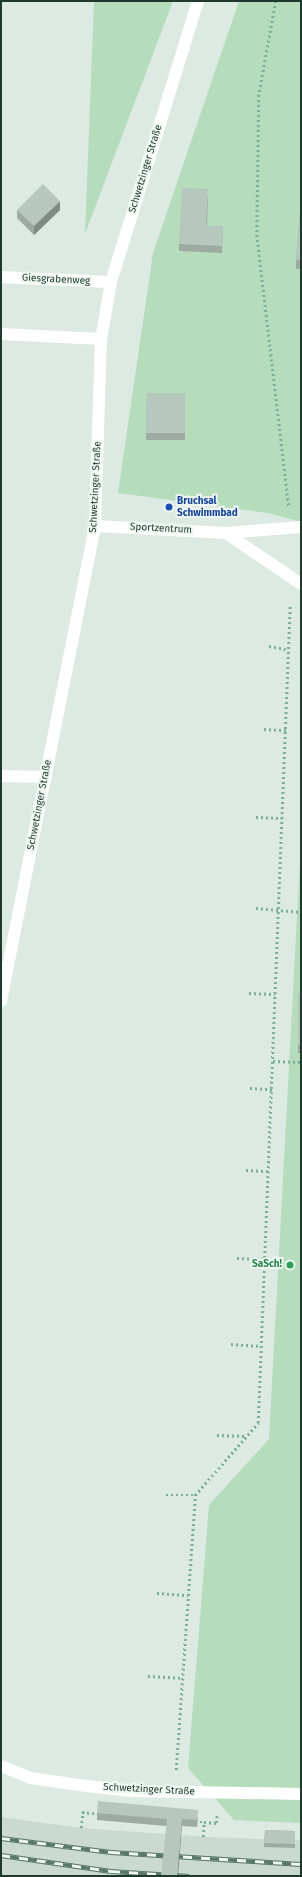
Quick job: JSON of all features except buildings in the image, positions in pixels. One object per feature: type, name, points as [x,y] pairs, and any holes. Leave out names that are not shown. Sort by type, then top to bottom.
[{"type":"street","name":"Schwetzinger Straße","points":[[1,1002],[96,526],[101,338],[111,282],[198,1]]},
{"type":"street","name":"Giesgrabenweg","points":[[1,277],[111,282]]},
{"type":"street","points":[[1,334],[101,338]]},
{"type":"street","name":"Sportzentrum","points":[[96,526],[226,533],[296,527]]},
{"type":"street","points":[[226,533],[296,580]]},
{"type":"street","points":[[1,776],[46,777]]},
{"type":"street","name":"Schwetzinger Straße","points":[[1,1766],[30,1778],[86,1786],[174,1792],[301,1794]]},
{"type":"path","points":[[276,1],[259,96],[257,235],[296,527]]},
{"type":"path","points":[[174,1792],[195,1495],[258,1423],[289,650],[296,580]]},
{"type":"path","points":[[270,646],[289,650]]},
{"type":"path","points":[[264,729],[286,730]]},
{"type":"path","points":[[256,818],[282,818]]},
{"type":"path","points":[[256,908],[301,912]]},
{"type":"path","points":[[249,992],[275,994]]},
{"type":"path","points":[[272,1061],[301,1062]]},
{"type":"path","points":[[250,1088],[272,1089]]},
{"type":"path","points":[[246,1170],[268,1171]]},
{"type":"path","points":[[237,1258],[265,1259]]},
{"type":"path","points":[[231,1344],[261,1346]]},
{"type":"path","points":[[218,1436],[246,1436]]},
{"type":"path","points":[[166,1495],[195,1495]]},
{"type":"path","points":[[157,1593],[188,1595]]},
{"type":"path","points":[[148,1676],[182,1678]]},
{"type":"path","points":[[82,1812],[105,1814]]},
{"type":"path","points":[[190,1821],[204,1822]]},
{"type":"shaded area","points":[[1,1817],[81,1828],[207,1837],[264,1839],[265,1834],[295,1835],[295,1840],[301,1840],[301,1876],[1,1876]]},
{"type":"green space","points":[[94,1],[173,1],[85,234]]},
{"type":"green space","points":[[239,1],[301,1],[301,522],[268,513],[118,493],[153,253]]},
{"type":"green space","name":"SaSch!","points":[[301,842],[301,1823],[234,1820],[188,1768],[209,1505],[269,1439]]},
{"type":"railway","points":[[1,1838],[111,1852],[301,1864]]},
{"type":"railway","points":[[1,1855],[111,1871],[189,1876]]},
{"type":"place","name":"Bruchsal Schwimmbad","points":[[169,507]]},
{"type":"place","name":"SaSch!","points":[[290,1265]]}]
